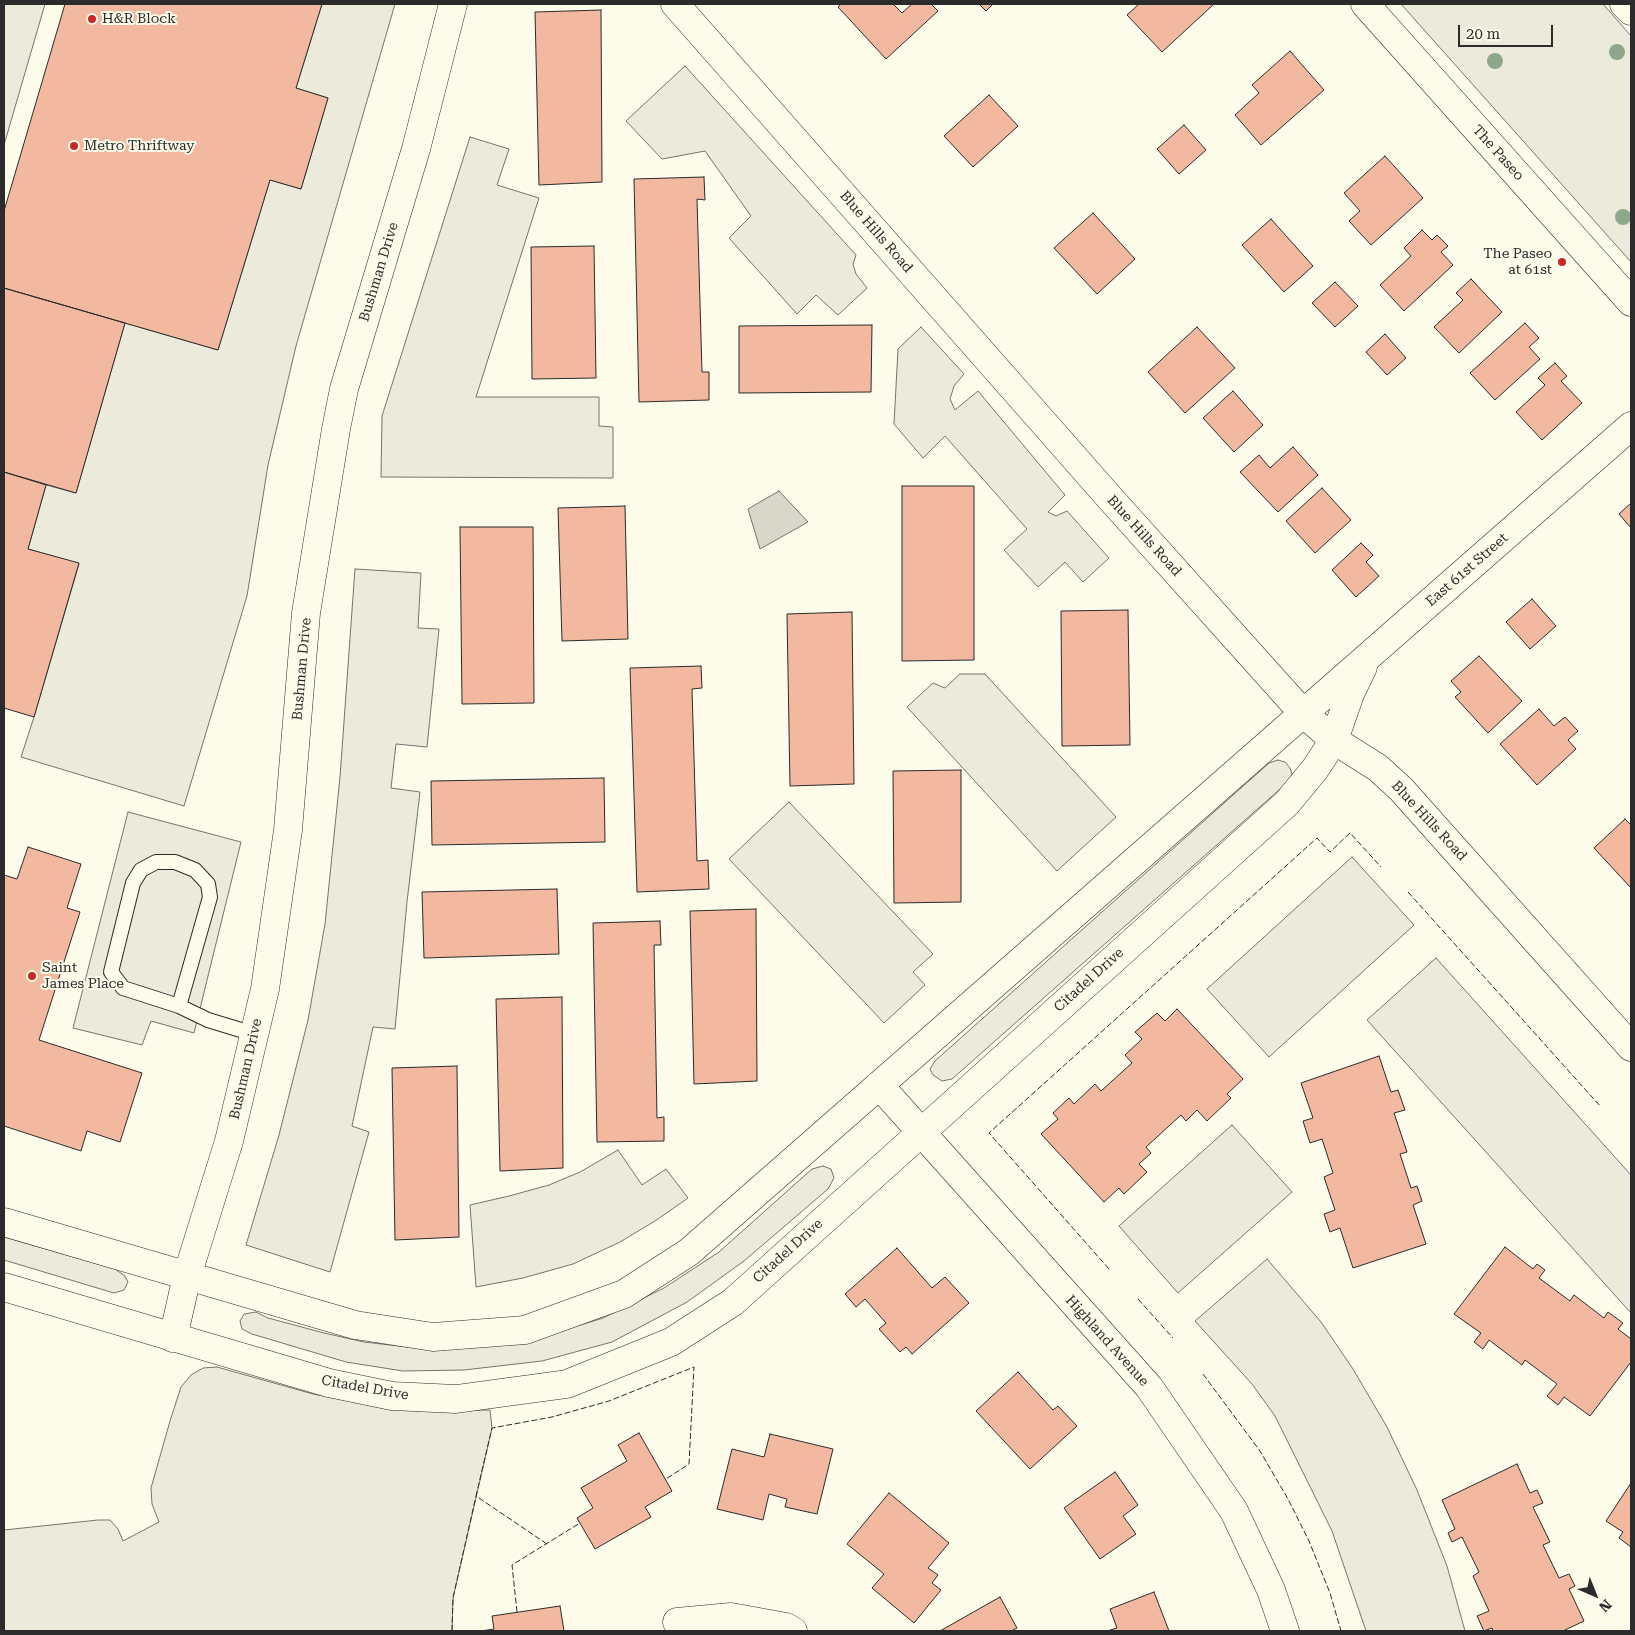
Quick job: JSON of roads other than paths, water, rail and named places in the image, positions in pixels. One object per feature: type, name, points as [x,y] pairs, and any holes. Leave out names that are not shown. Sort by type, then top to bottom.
[{"type":"street","name":"Bushman Drive","points":[[173,1338],[187,1276],[229,1141],[265,989],[288,830],[306,613],[344,389],[416,149],[453,4]]},
{"type":"street","name":"Blue Hills Road","points":[[676,4],[1122,512],[1303,713],[1334,740],[1378,768],[1400,789],[1631,1047]]},
{"type":"street","name":"The Paseo","points":[[1365,4],[1631,302]]},
{"type":"street","points":[[1624,4],[1631,12]]},
{"type":"street","name":"East 61st Street","points":[[1303,713],[1631,426]]},
{"type":"street","name":"Citadel Drive","points":[[4,1287],[329,1383],[392,1396],[456,1399],[567,1384],[671,1342],[732,1302],[1288,803],[1315,769],[1334,740],[1350,694],[1369,656]]},
{"type":"street","points":[[4,1222],[355,1325],[434,1337],[525,1330],[624,1294],[689,1252],[1303,713]]},
{"type":"street","name":"Highland Avenue","points":[[879,1085],[1149,1388],[1234,1511],[1271,1590],[1285,1631]]},
{"type":"street","points":[[677,1622],[731,1617],[793,1631]]},
{"type":"lane","points":[[180,1006],[210,897],[208,884],[195,870],[175,862],[156,862],[141,870],[133,883],[111,972],[123,988],[180,1006],[208,1020],[254,1034]]},
{"type":"place","name":"H&R Block","points":[[92,19]]},
{"type":"place","name":"Metro Thriftway","points":[[74,146]]},
{"type":"place","name":"The Paseo at 61st","points":[[1562,262]]},
{"type":"place","name":"Saint James Place","points":[[32,976]]}]
